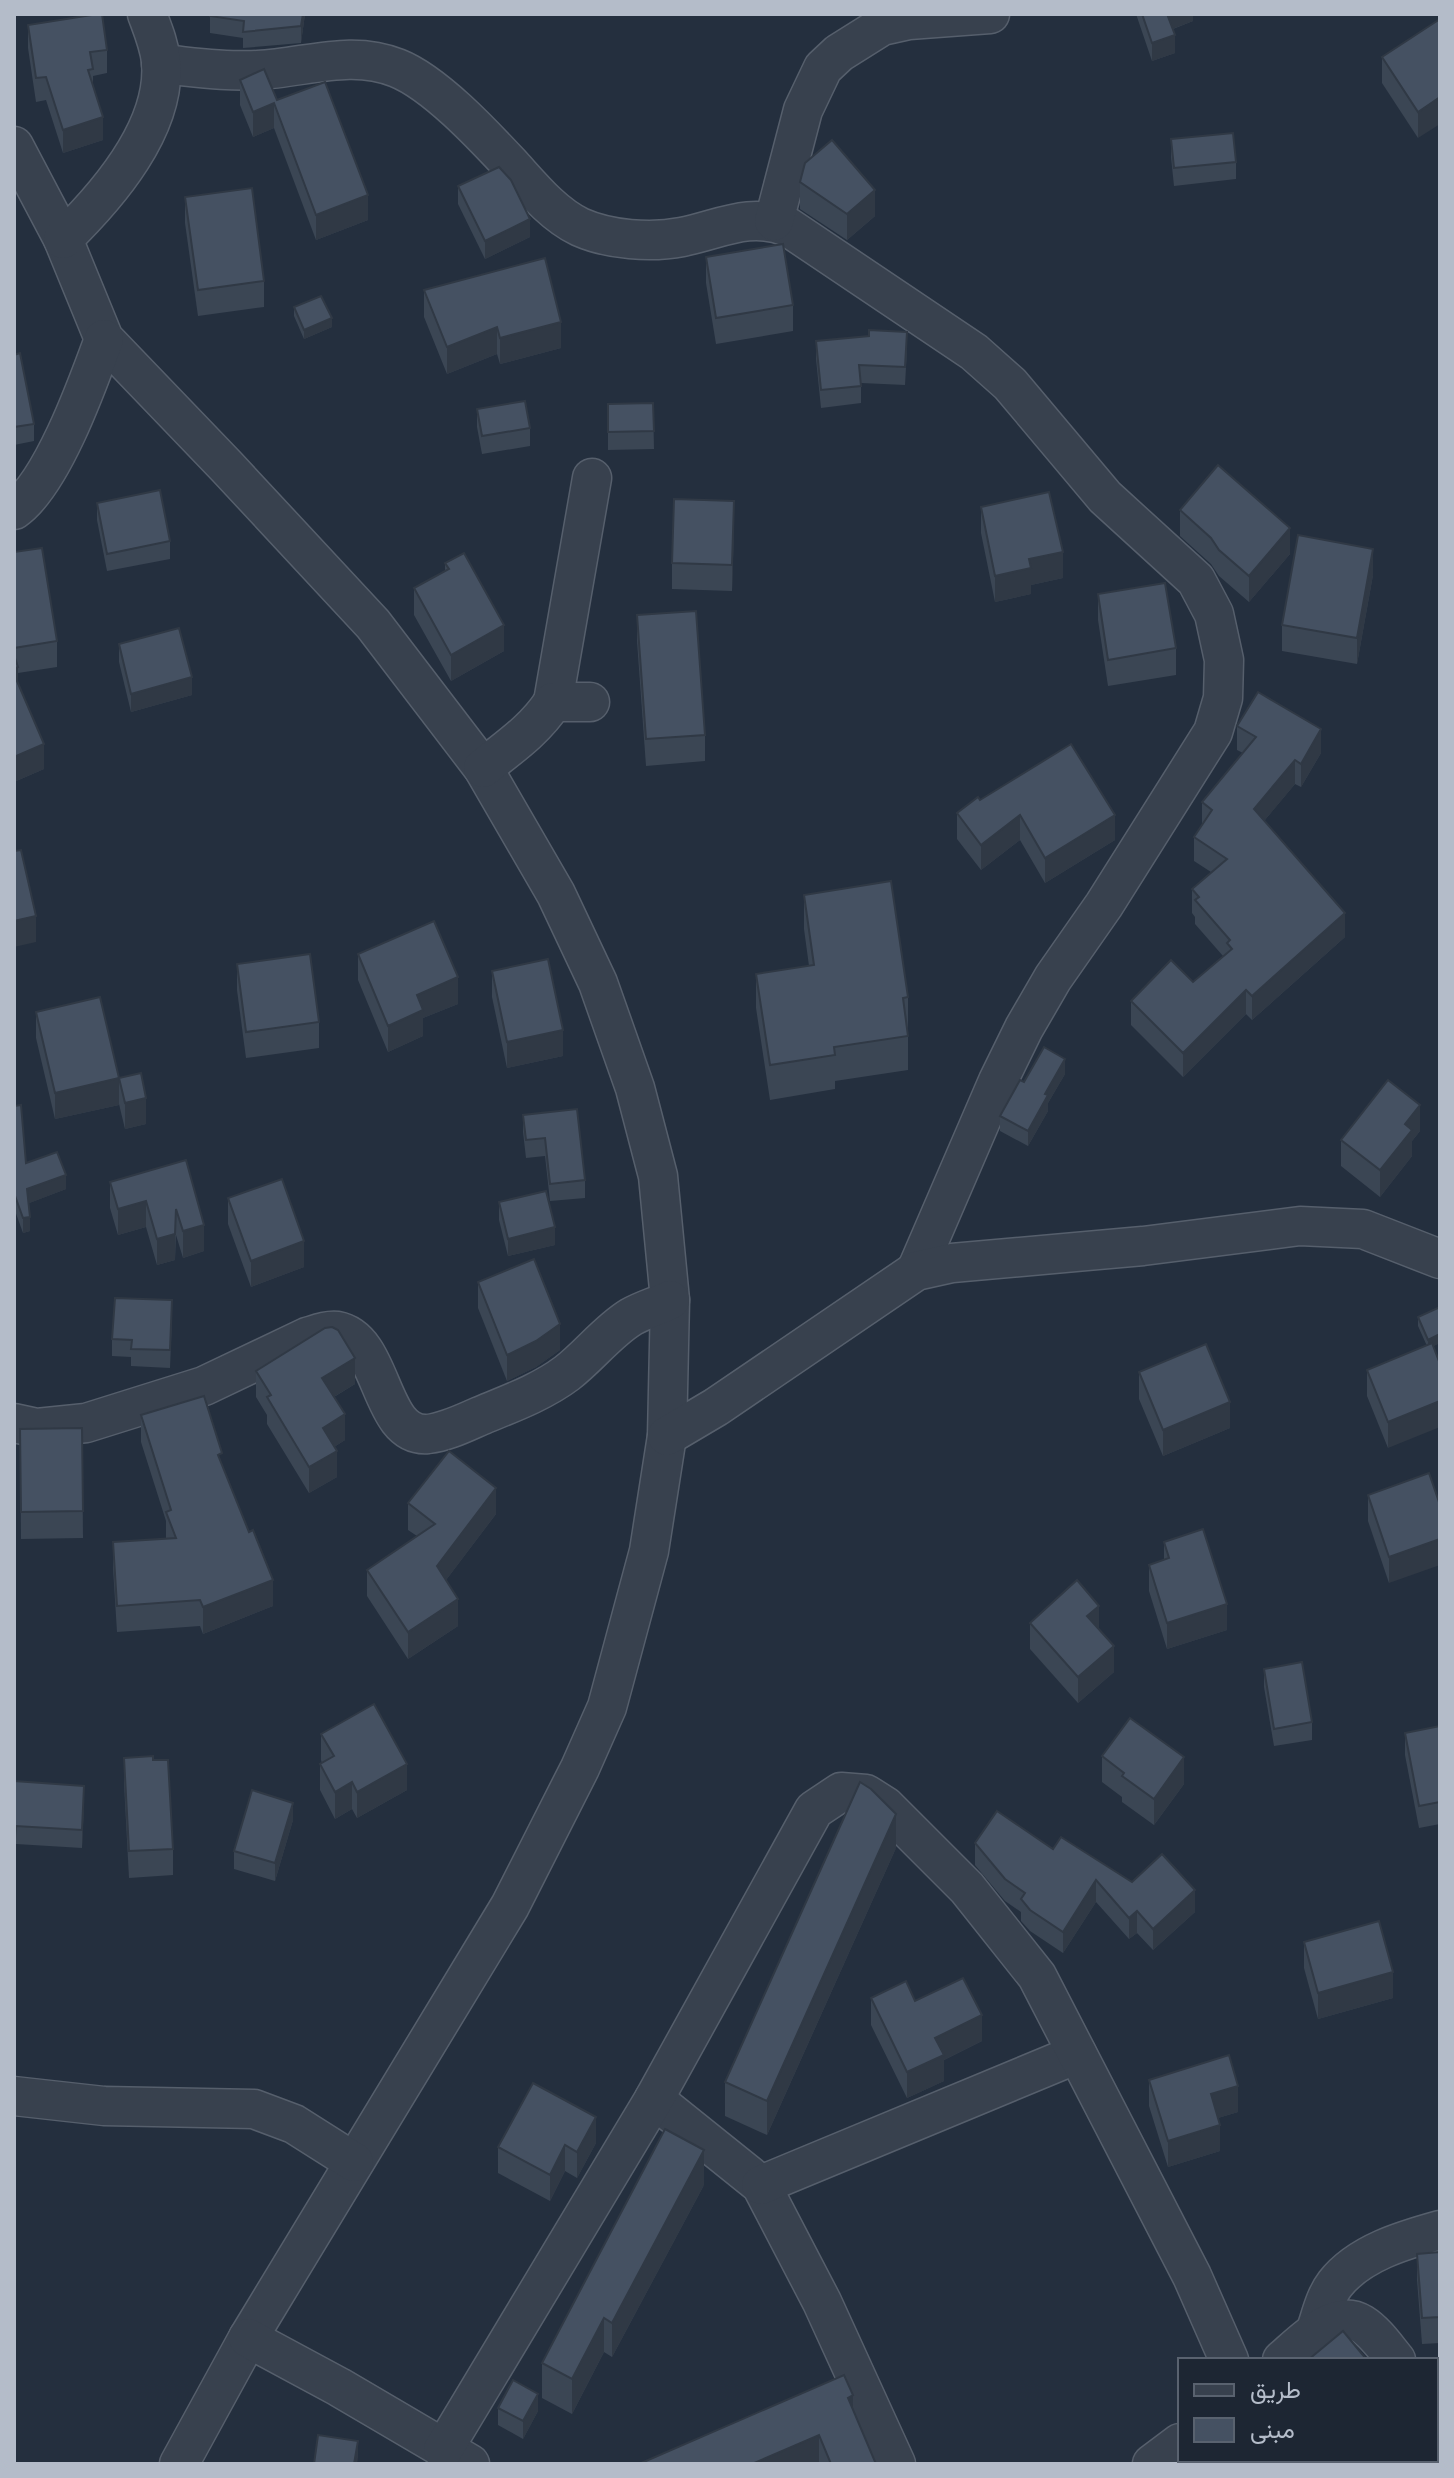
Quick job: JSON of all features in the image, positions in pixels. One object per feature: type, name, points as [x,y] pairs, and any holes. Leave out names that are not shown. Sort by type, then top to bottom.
[{"type":"street","points":[[63,239],[98,205],[132,156],[155,108],[161,64],[158,43],[147,14]]},
{"type":"street","points":[[774,221],[803,110],[823,68],[851,45],[882,26],[909,20],[990,14]]},
{"type":"street","points":[[161,64],[245,71],[328,60],[373,61],[397,68],[426,85],[493,145],[553,209],[580,227],[637,240],[678,238],[755,219],[774,221],[798,233],[974,352],[1010,384],[1105,497],[1196,580],[1214,614],[1224,660],[1223,698],[1213,732],[1104,905],[1053,978],[1024,1028],[916,1271]]},
{"type":"street","points":[[14,146],[63,239],[104,339],[373,624],[483,768],[556,894],[598,983],[635,1088],[658,1176],[670,1300],[667,1436],[649,1551],[607,1707],[580,1768],[510,1906],[248,2338],[179,2464]]},
{"type":"street","points":[[14,510],[35,489],[53,457],[89,382],[104,339]]},
{"type":"street","points":[[483,768],[543,717],[571,702],[592,478]]},
{"type":"street","points":[[667,1436],[716,1407],[916,1271],[952,1263],[1143,1246],[1300,1226],[1363,1229],[1440,1259]]},
{"type":"street","points":[[14,1423],[37,1428],[86,1423],[204,1386],[307,1337],[324,1331],[337,1331],[358,1343],[398,1420],[417,1434],[429,1434],[518,1401],[565,1375],[630,1318],[670,1300]]},
{"type":"street","points":[[248,2338],[339,2387],[456,2457],[814,1810],[841,1792],[866,1794],[885,1806],[967,1888],[1037,1976],[1192,2276],[1228,2358]]},
{"type":"street","points":[[761,2185],[1077,2054]]},
{"type":"street","points":[[14,2096],[104,2106],[254,2109],[294,2124],[354,2162]]},
{"type":"street","points":[[654,2099],[761,2185],[822,2302],[846,2385],[896,2464]]},
{"type":"street","points":[[1316,2330],[1334,2285],[1346,2272],[1384,2250],[1440,2230]]},
{"type":"street","points":[[1284,2358],[1316,2330],[1343,2320],[1359,2322],[1394,2358]]},
{"type":"street","points":[[1152,2464],[1178,2444]]},
{"type":"building","points":[[102,14],[107,50],[90,52],[93,69],[88,70],[103,117],[63,130],[46,77],[36,78],[28,25]]},
{"type":"building","points":[[210,14],[303,14],[301,26],[243,32],[244,21]]},
{"type":"building","points":[[1142,14],[1167,14],[1175,35],[1152,43]]},
{"type":"building","points":[[1440,19],[1440,97],[1418,112],[1382,57]]},
{"type":"building","points":[[264,69],[277,100],[325,82],[368,195],[316,215],[274,103],[253,112],[240,80]]},
{"type":"building","points":[[1233,133],[1236,162],[1174,168],[1171,139]]},
{"type":"building","points":[[832,140],[875,190],[847,214],[800,182],[805,163]]},
{"type":"building","points":[[499,167],[511,180],[530,219],[485,241],[458,186]]},
{"type":"building","points":[[252,188],[264,281],[198,290],[185,197]]},
{"type":"building","points":[[783,244],[793,305],[716,318],[706,257]]},
{"type":"building","points":[[545,258],[561,322],[500,338],[497,327],[447,347],[424,290]]},
{"type":"building","points":[[321,296],[332,318],[304,330],[294,307]]},
{"type":"building","points":[[869,330],[907,332],[905,367],[859,365],[861,386],[821,390],[816,341],[869,336]]},
{"type":"building","points":[[20,353],[34,424],[14,427],[14,355]]},
{"type":"building","points":[[525,401],[530,428],[482,436],[477,409]]},
{"type":"building","points":[[653,403],[654,431],[608,432],[608,404]]},
{"type":"building","points":[[1218,465],[1290,528],[1249,576],[1180,510]]},
{"type":"building","points":[[160,490],[170,541],[107,554],[97,503]]},
{"type":"building","points":[[1049,492],[1063,552],[1029,559],[1031,568],[995,576],[981,507]]},
{"type":"building","points":[[674,499],[734,501],[732,565],[672,563]]},
{"type":"building","points":[[1298,535],[1373,549],[1357,638],[1282,625]]},
{"type":"building","points":[[42,548],[57,641],[14,648],[14,552]]},
{"type":"building","points":[[464,553],[504,625],[451,655],[414,588],[449,569],[445,563]]},
{"type":"building","points":[[1165,583],[1176,648],[1108,660],[1098,594]]},
{"type":"building","points":[[696,611],[705,735],[646,739],[637,615]]},
{"type":"building","points":[[179,628],[192,677],[131,694],[119,644]]},
{"type":"building","points":[[14,674],[44,744],[14,757]]},
{"type":"building","points":[[1258,692],[1321,729],[1301,764],[1295,760],[1254,809],[1345,913],[1252,996],[1246,990],[1183,1053],[1131,1001],[1171,960],[1193,982],[1232,949],[1227,943],[1230,940],[1195,900],[1199,897],[1192,889],[1227,859],[1194,837],[1212,810],[1202,802],[1256,737],[1237,726]]},
{"type":"building","points":[[1071,744],[1115,815],[1045,858],[1020,815],[981,845],[957,813],[978,797],[980,800]]},
{"type":"building","points":[[21,850],[36,916],[14,921],[14,851]]},
{"type":"building","points":[[891,881],[908,997],[903,998],[908,1036],[834,1047],[835,1055],[770,1065],[756,974],[814,965],[804,895]]},
{"type":"building","points":[[434,921],[458,977],[417,995],[423,1010],[388,1026],[358,954]]},
{"type":"building","points":[[310,954],[319,1022],[246,1032],[237,964]]},
{"type":"building","points":[[548,959],[563,1030],[507,1042],[492,971]]},
{"type":"building","points":[[100,997],[119,1078],[55,1093],[36,1012]]},
{"type":"building","points":[[1044,1047],[1065,1059],[1028,1131],[1000,1116],[1020,1080],[1024,1082]]},
{"type":"building","points":[[141,1073],[146,1098],[125,1103],[119,1078]]},
{"type":"building","points":[[1388,1080],[1420,1105],[1405,1124],[1412,1130],[1380,1170],[1341,1140]]},
{"type":"building","points":[[21,1105],[26,1163],[57,1152],[66,1175],[27,1189],[30,1217],[23,1218],[14,1193],[14,1106]]},
{"type":"building","points":[[577,1109],[585,1180],[550,1184],[545,1138],[526,1140],[523,1115]]},
{"type":"building","points":[[186,1160],[204,1225],[183,1231],[176,1209],[175,1234],[157,1239],[146,1201],[118,1209],[110,1182]]},
{"type":"building","points":[[282,1179],[304,1241],[251,1261],[228,1198]]},
{"type":"building","points":[[546,1191],[555,1227],[508,1239],[499,1202]]},
{"type":"building","points":[[534,1259],[560,1324],[536,1341],[507,1355],[478,1282]]},
{"type":"building","points":[[115,1298],[172,1300],[170,1350],[131,1349],[132,1340],[112,1339]]},
{"type":"building","points":[[1440,1307],[1440,1334],[1428,1340],[1418,1317]]},
{"type":"building","points":[[325,1328],[338,1330],[355,1358],[322,1378],[345,1414],[323,1428],[337,1451],[309,1467],[267,1397],[271,1395],[256,1371]]},
{"type":"building","points":[[1432,1343],[1440,1364],[1440,1401],[1388,1422],[1367,1370]]},
{"type":"building","points":[[1206,1344],[1230,1402],[1163,1430],[1139,1372]]},
{"type":"building","points":[[204,1396],[222,1453],[218,1455],[249,1532],[253,1530],[273,1580],[203,1607],[200,1600],[117,1606],[113,1542],[176,1538],[166,1512],[171,1510],[141,1415]]},
{"type":"building","points":[[82,1428],[83,1511],[21,1512],[20,1429]]},
{"type":"building","points":[[449,1451],[496,1488],[437,1566],[458,1599],[408,1632],[367,1570],[435,1524],[408,1503]]},
{"type":"building","points":[[1429,1473],[1440,1505],[1440,1539],[1389,1557],[1368,1495]]},
{"type":"building","points":[[1203,1529],[1227,1604],[1167,1623],[1149,1565],[1169,1558],[1164,1542]]},
{"type":"building","points":[[1077,1580],[1099,1606],[1087,1616],[1114,1646],[1078,1677],[1030,1623]]},
{"type":"building","points":[[1302,1662],[1312,1722],[1274,1729],[1264,1669]]},
{"type":"building","points":[[374,1704],[407,1764],[357,1792],[352,1782],[335,1792],[320,1764],[334,1756],[321,1734]]},
{"type":"building","points":[[1130,1718],[1184,1757],[1154,1799],[1122,1776],[1124,1773],[1102,1756]]},
{"type":"building","points":[[1440,1726],[1440,1802],[1419,1806],[1405,1733]]},
{"type":"building","points":[[153,1756],[153,1760],[168,1760],[173,1849],[129,1851],[124,1758]]},
{"type":"building","points":[[14,1781],[84,1786],[82,1830],[16,1826],[14,1851]]},
{"type":"building","points":[[860,1782],[896,1814],[767,2101],[725,2082]]},
{"type":"building","points":[[252,1790],[293,1803],[275,1863],[234,1851]]},
{"type":"building","points":[[997,1811],[1053,1849],[1061,1837],[1132,1882],[1162,1854],[1195,1890],[1153,1929],[1137,1911],[1129,1918],[1096,1880],[1063,1932],[1030,1910],[1021,1899],[1025,1893],[1005,1879],[975,1843]]},
{"type":"building","points":[[1379,1921],[1393,1972],[1318,1993],[1304,1942]]},
{"type":"building","points":[[963,1978],[982,2015],[935,2038],[944,2055],[907,2072],[871,1998],[906,1981],[915,2001]]},
{"type":"building","points":[[1229,2055],[1238,2086],[1211,2094],[1220,2125],[1168,2141],[1149,2080]]},
{"type":"building","points":[[533,2083],[596,2117],[577,2152],[565,2145],[550,2175],[498,2147]]},
{"type":"building","points":[[665,2129],[704,2150],[612,2323],[604,2318],[572,2379],[542,2363]]},
{"type":"building","points":[[1440,2252],[1440,2317],[1422,2318],[1417,2254]]},
{"type":"building","points":[[1343,2331],[1365,2358],[1310,2358]]},
{"type":"building","points":[[844,2375],[853,2395],[848,2398],[876,2464],[831,2464],[819,2435],[752,2464],[639,2464]]},
{"type":"building","points":[[513,2380],[538,2394],[523,2421],[498,2408]]},
{"type":"building","points":[[318,2435],[358,2441],[354,2464],[314,2464]]}]
